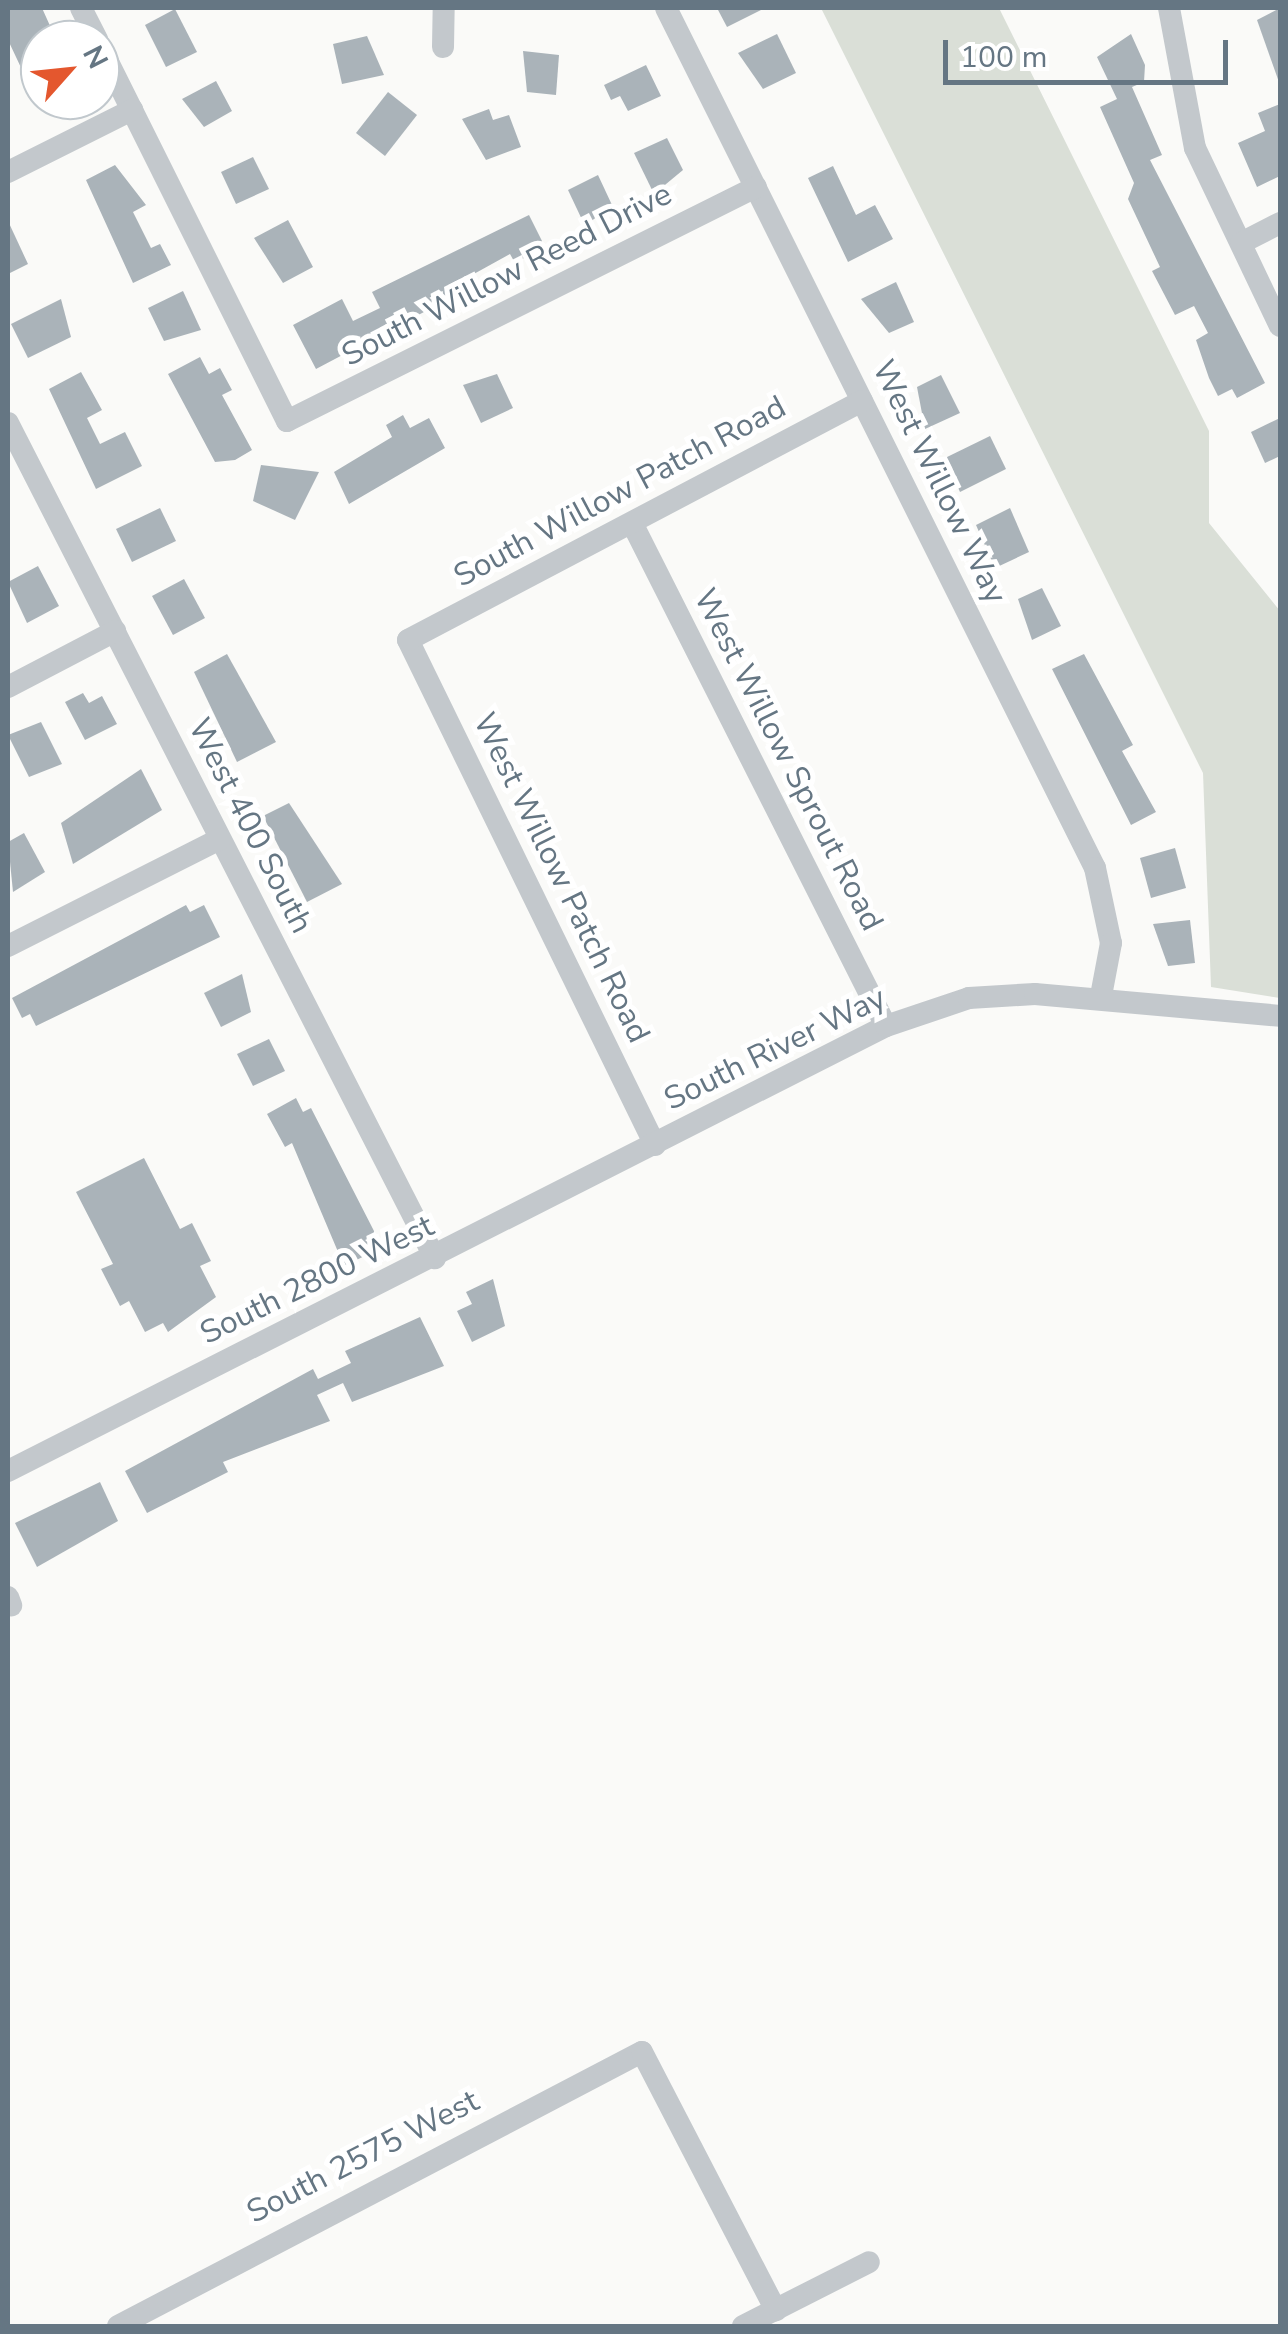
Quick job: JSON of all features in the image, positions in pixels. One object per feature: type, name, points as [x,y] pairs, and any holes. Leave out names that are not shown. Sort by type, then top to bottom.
[{"type":"street","points":[[443,48],[444,8]]},
{"type":"street","name":"West Willow Way","points":[[666,8],[1095,868],[1111,943],[1101,996]]},
{"type":"street","points":[[1169,8],[1195,148],[1280,326]]},
{"type":"street","points":[[8,172],[132,110],[120,86]]},
{"type":"street","name":"South Willow Reed Drive","points":[[132,110],[287,422],[756,187]]},
{"type":"street","points":[[1241,243],[1280,223]]},
{"type":"street","name":"South Willow Patch Road","points":[[408,640],[862,400]]},
{"type":"street","name":"West 400 South","points":[[8,425],[435,1258]]},
{"type":"street","name":"West Willow Sprout Road","points":[[632,523],[886,1026]]},
{"type":"street","points":[[8,686],[115,631]]},
{"type":"street","name":"West Willow Patch Road","points":[[408,640],[655,1145]]},
{"type":"street","points":[[8,946],[220,839]]},
{"type":"street","name":"South River Way","points":[[655,1145],[886,1026],[970,998],[1101,996],[1280,1016]]},
{"type":"street","name":"South 2800 West","points":[[8,1471],[655,1145]]},
{"type":"street","name":"South 2575 West","points":[[118,2326],[642,2052],[776,2310]]},
{"type":"street","points":[[743,2326],[869,2262]]},
{"type":"shaded area","points":[[821,8],[999,8],[1209,431],[1209,523],[1280,611],[1280,998],[1211,987],[1203,773]]},
{"type":"building","points":[[8,8],[42,8],[47,20],[20,20],[20,66],[8,40]]},
{"type":"building","points":[[717,8],[765,8],[727,27]]},
{"type":"building","points":[[1280,8],[1280,85],[1257,20]]},
{"type":"building","points":[[175,9],[197,52],[166,67],[145,25]]},
{"type":"building","points":[[777,34],[796,73],[763,89],[738,53]]},
{"type":"building","points":[[1131,34],[1145,65],[1144,82],[1132,87],[1162,155],[1150,160],[1265,383],[1237,398],[1232,389],[1218,396],[1209,378],[1196,340],[1208,333],[1194,306],[1175,315],[1152,271],[1160,267],[1128,199],[1134,183],[1100,107],[1117,99],[1097,57]]},
{"type":"building","points":[[367,36],[384,75],[342,84],[333,44]]},
{"type":"building","points":[[523,51],[559,55],[556,95],[527,92]]},
{"type":"building","points":[[646,65],[661,96],[628,111],[620,96],[611,100],[604,85]]},
{"type":"building","points":[[216,81],[232,111],[204,127],[182,99]]},
{"type":"building","points":[[388,92],[417,115],[385,156],[356,133]]},
{"type":"building","points":[[1280,104],[1280,176],[1257,187],[1238,143],[1265,131],[1258,113]]},
{"type":"building","points":[[489,109],[493,120],[509,115],[521,147],[486,160],[462,119]]},
{"type":"building","points":[[667,138],[683,170],[654,194],[634,153]]},
{"type":"building","points":[[253,157],[269,189],[236,204],[221,172]]},
{"type":"building","points":[[115,165],[146,205],[133,212],[151,248],[160,244],[171,265],[133,283],[86,180]]},
{"type":"building","points":[[833,166],[856,215],[875,205],[893,239],[848,262],[808,178]]},
{"type":"building","points":[[598,175],[612,205],[585,226],[568,190]]},
{"type":"building","points":[[529,215],[542,241],[535,252],[515,263],[510,254],[472,275],[477,284],[316,369],[293,325],[342,299],[353,321],[380,308],[372,292]]},
{"type":"building","points":[[288,220],[313,267],[283,283],[254,238]]},
{"type":"building","points":[[8,221],[28,264],[8,274]]},
{"type":"building","points":[[896,282],[914,322],[889,333],[861,299]]},
{"type":"building","points":[[183,291],[201,330],[164,341],[148,308]]},
{"type":"building","points":[[61,299],[71,337],[28,358],[11,324]]},
{"type":"building","points":[[200,357],[209,374],[220,368],[232,390],[222,395],[252,450],[235,460],[215,462],[168,374]]},
{"type":"building","points":[[81,372],[102,410],[87,418],[100,444],[125,432],[142,466],[96,489],[49,389]]},
{"type":"building","points":[[497,374],[513,408],[481,423],[463,385]]},
{"type":"building","points":[[941,375],[960,413],[925,429],[917,387]]},
{"type":"building","points":[[403,415],[410,428],[429,418],[445,448],[349,504],[334,472],[392,437],[386,425]]},
{"type":"building","points":[[1280,418],[1280,456],[1265,463],[1251,432]]},
{"type":"building","points":[[990,436],[1006,469],[960,492],[945,458]]},
{"type":"building","points":[[261,465],[319,472],[295,520],[253,501]]},
{"type":"building","points":[[160,508],[176,541],[132,562],[116,529]]},
{"type":"building","points":[[1010,508],[1029,552],[995,568],[976,525]]},
{"type":"building","points":[[38,566],[59,606],[27,623],[8,582]]},
{"type":"building","points":[[184,579],[205,618],[173,635],[152,596]]},
{"type":"building","points":[[1042,588],[1061,626],[1032,640],[1018,599]]},
{"type":"building","points":[[227,654],[276,742],[237,762],[194,672]]},
{"type":"building","points":[[1084,654],[1133,745],[1122,751],[1156,812],[1131,825],[1052,669]]},
{"type":"building","points":[[83,693],[89,703],[102,696],[117,724],[85,740],[65,702]]},
{"type":"building","points":[[41,722],[62,764],[29,777],[8,735]]},
{"type":"building","points":[[141,769],[162,810],[73,864],[61,823]]},
{"type":"building","points":[[289,803],[342,884],[307,902],[263,816]]},
{"type":"building","points":[[24,833],[45,872],[13,892],[8,842]]},
{"type":"building","points":[[1175,848],[1186,888],[1151,898],[1140,858]]},
{"type":"building","points":[[186,905],[190,912],[204,905],[220,937],[36,1026],[30,1014],[22,1018],[12,998]]},
{"type":"building","points":[[1190,920],[1195,963],[1168,966],[1153,924]]},
{"type":"building","points":[[242,974],[251,1012],[221,1027],[204,993]]},
{"type":"building","points":[[269,1039],[285,1071],[253,1086],[237,1054]]},
{"type":"building","points":[[296,1098],[303,1112],[311,1108],[374,1231],[375,1251],[344,1266],[292,1143],[285,1147],[267,1114]]},
{"type":"building","points":[[144,1158],[180,1229],[192,1223],[211,1261],[200,1266],[216,1297],[168,1332],[163,1323],[145,1332],[129,1301],[120,1306],[101,1269],[113,1264],[76,1192]]},
{"type":"building","points":[[493,1279],[505,1326],[472,1342],[457,1311],[472,1304],[466,1292]]},
{"type":"building","points":[[420,1317],[444,1366],[352,1402],[343,1383],[317,1395],[330,1421],[223,1462],[228,1472],[147,1513],[125,1471],[313,1369],[318,1379],[351,1363],[345,1351]]},
{"type":"building","points":[[100,1482],[118,1521],[37,1567],[15,1523]]}]
